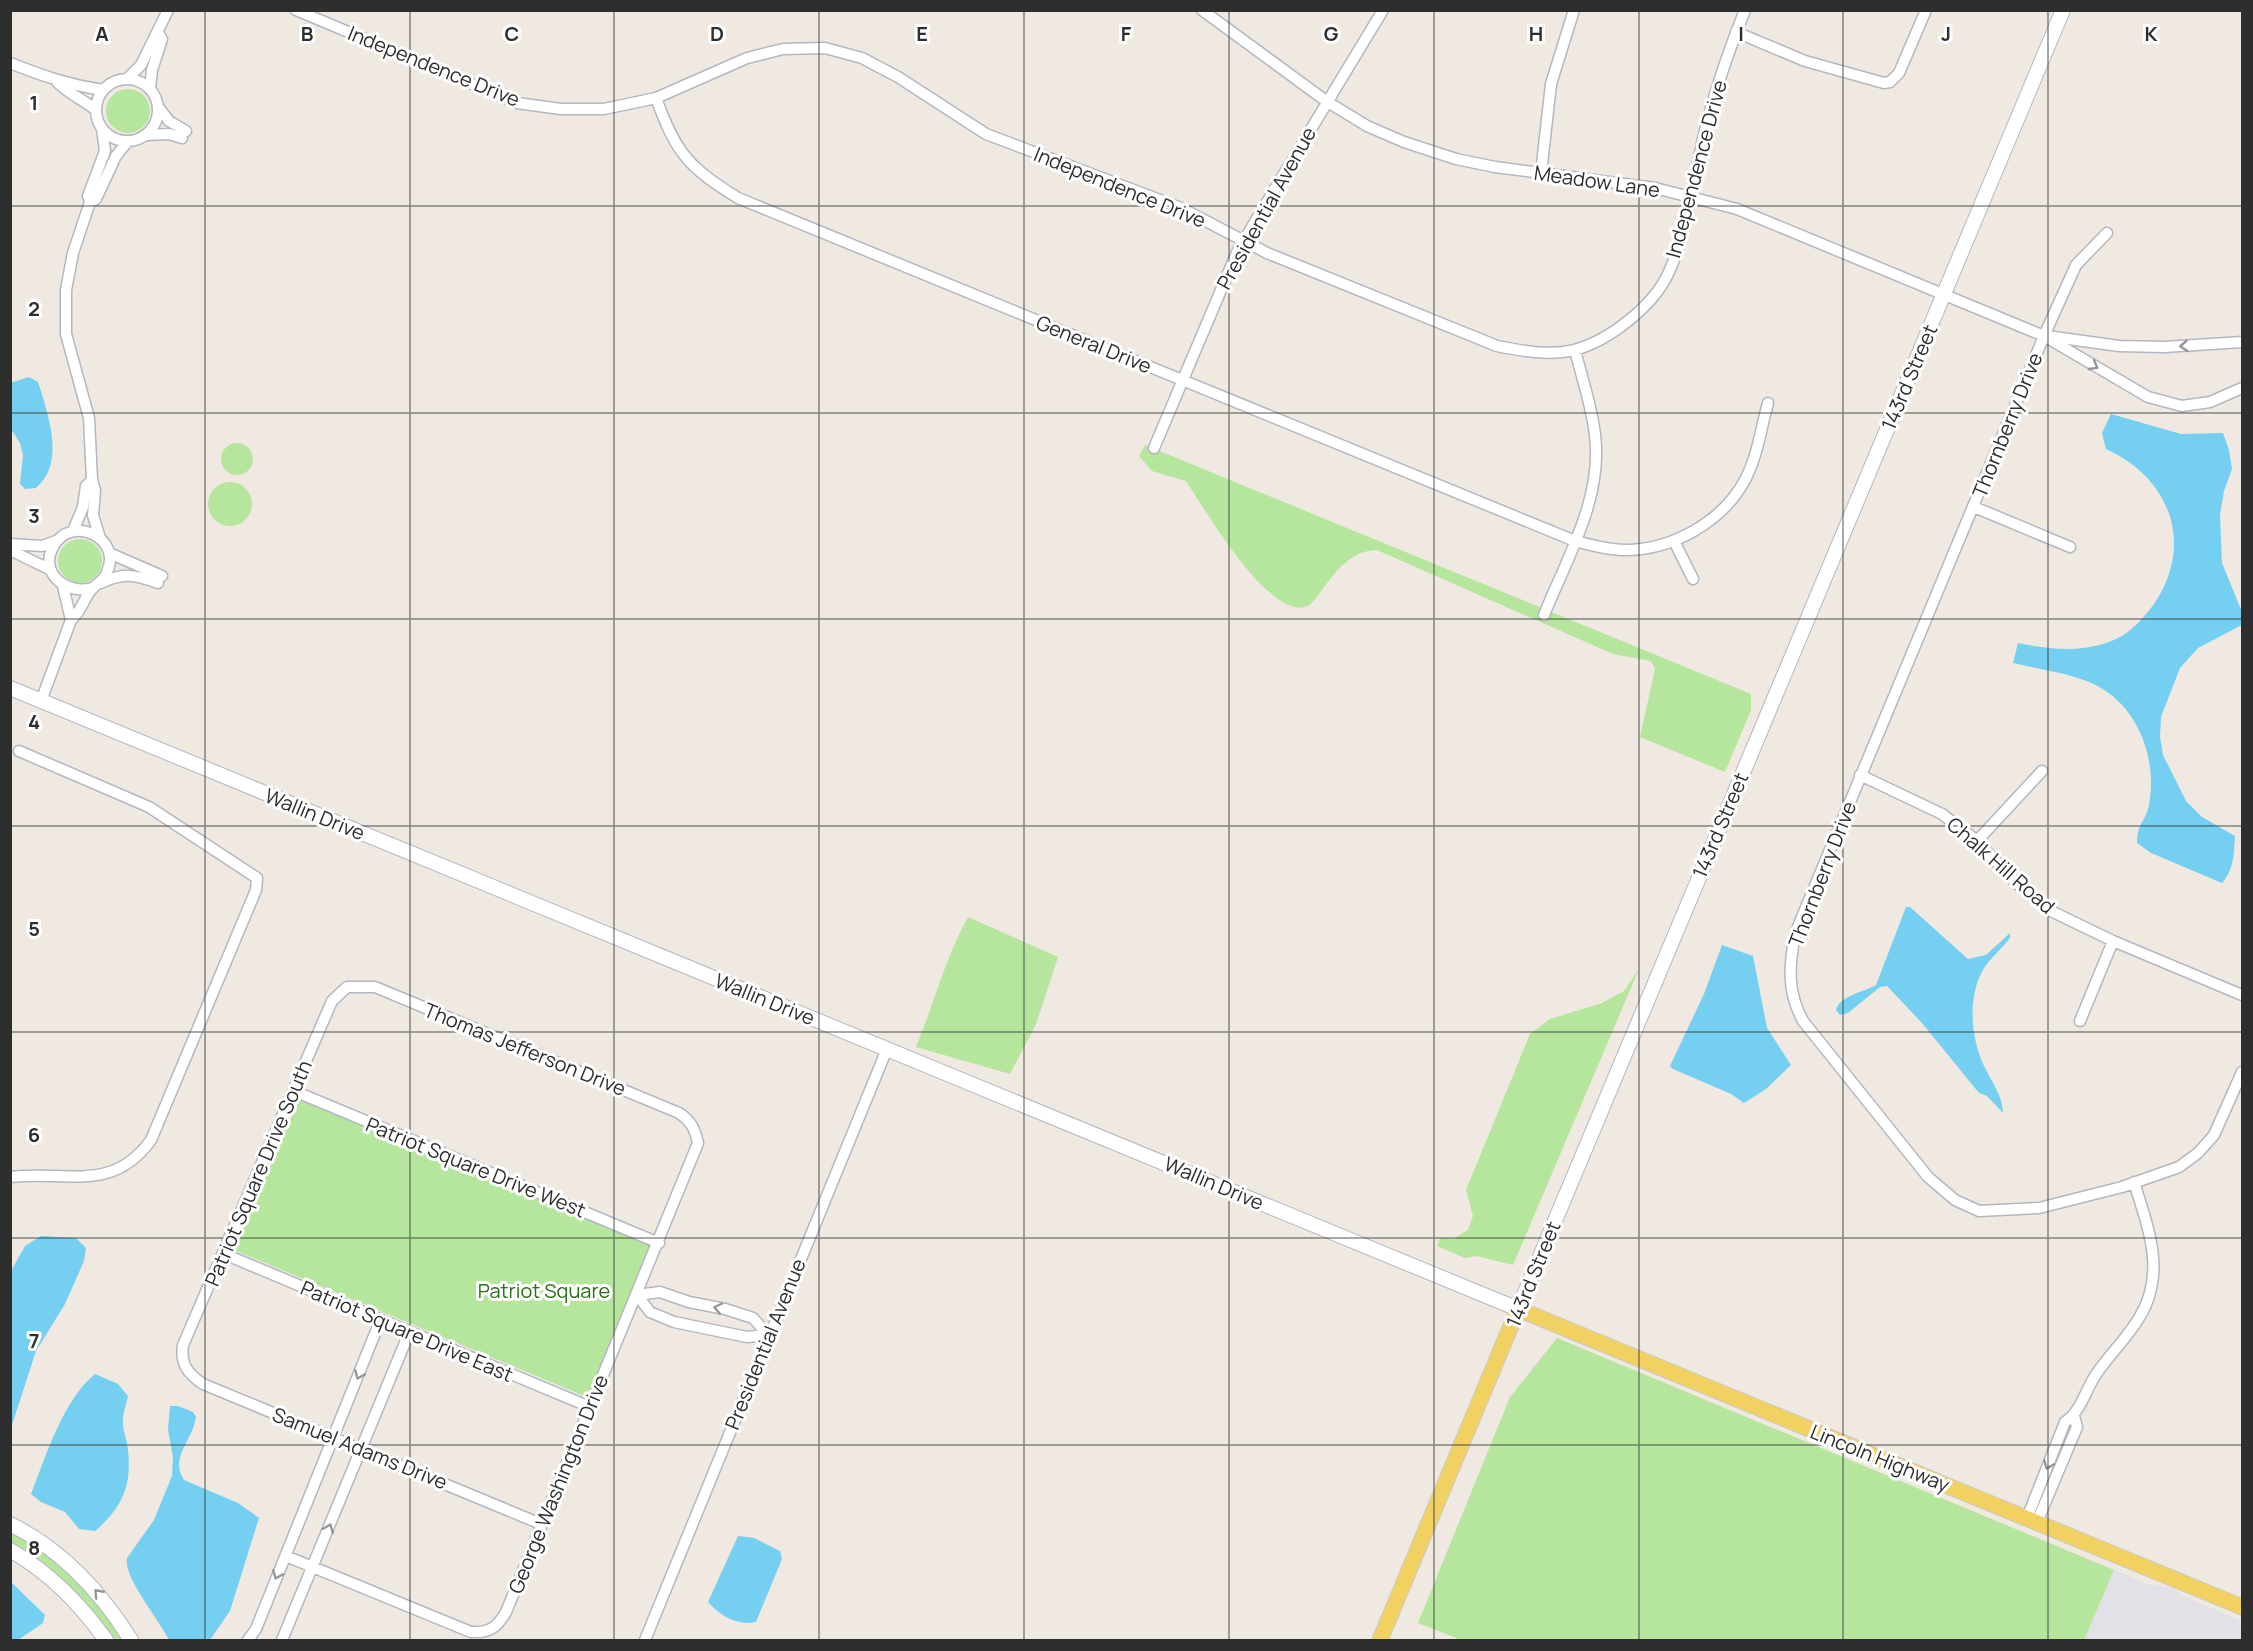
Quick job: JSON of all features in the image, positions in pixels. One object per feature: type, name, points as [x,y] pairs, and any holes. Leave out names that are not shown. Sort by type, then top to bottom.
[{"type":"main road","name":"Lincoln Highway","points":[[1518,1309],[2242,1607]]},
{"type":"main road","name":"143rd Street","points":[[1380,1641],[1518,1309]]},
{"type":"street","points":[[127,79],[141,65],[168,10]]},
{"type":"street","name":"Independence Drive","points":[[296,10],[517,103],[561,110],[604,109],[656,98],[747,58],[783,49],[825,48],[862,58],[898,77],[986,134],[1181,208],[1267,253],[1497,346],[1537,353],[1575,350],[1614,332],[1645,307],[1668,275],[1678,246],[1707,123],[1745,10]]},
{"type":"street","name":"Meadow Lane","points":[[1202,10],[1326,101],[1367,126],[1456,159],[1655,188],[1690,195],[1737,209],[2044,336],[2148,397],[2182,406],[2210,402],[2242,388]]},
{"type":"street","name":"Presidential Avenue","points":[[1154,448],[1228,269],[1326,101],[1383,10]]},
{"type":"street","points":[[1541,173],[1551,84],[1557,57],[1574,10]]},
{"type":"street","points":[[1736,32],[1805,61],[1884,83],[1890,82],[1899,73],[1926,10]]},
{"type":"street","name":"143rd Street","points":[[1518,1309],[2063,10]]},
{"type":"street","points":[[150,89],[152,70],[162,39],[158,33]]},
{"type":"street","points":[[10,63],[58,83],[96,110]]},
{"type":"street","points":[[41,701],[72,620],[79,614],[110,565],[109,553],[100,538],[93,515],[95,490],[92,480],[89,418],[66,334],[68,281],[73,253],[90,202],[88,196],[105,151],[96,110],[103,90],[118,80],[140,81],[150,89],[159,108],[169,121],[184,134],[147,135],[128,141],[118,140],[102,129]]},
{"type":"street","points":[[58,83],[71,82],[103,90]]},
{"type":"street","name":"General Drive","points":[[656,98],[669,132],[682,156],[705,177],[738,198],[1575,541],[1599,548],[1624,550],[1650,548],[1674,541],[1710,519],[1726,505],[1745,480],[1758,450],[1768,403]]},
{"type":"street","points":[[147,135],[153,127],[159,108]]},
{"type":"street","points":[[90,202],[96,199],[116,156],[128,141]]},
{"type":"street","name":"Thornberry Drive","points":[[2107,233],[2076,265],[2044,336],[1795,934],[1790,981],[1793,1003],[1803,1021],[1928,1177],[1955,1200],[1979,1211],[2029,1209],[2134,1182],[2179,1167],[2198,1153],[2214,1135],[2242,1072]]},
{"type":"street","name":"Meadow Lane","points":[[2044,336],[2119,346],[2164,347],[2242,342]]},
{"type":"street","points":[[1544,615],[1590,500],[1597,462],[1595,434],[1575,350]]},
{"type":"street","points":[[73,531],[83,507],[86,486],[92,480]]},
{"type":"street","points":[[1974,507],[2070,547]]},
{"type":"street","points":[[10,544],[42,546],[73,531],[83,530],[100,538]]},
{"type":"street","points":[[51,570],[51,550],[56,541]]},
{"type":"street","points":[[1674,541],[1692,579]]},
{"type":"street","points":[[10,550],[51,570],[63,586],[72,620]]},
{"type":"street","points":[[63,586],[72,590],[96,586],[115,576],[126,574],[160,579],[109,553]]},
{"type":"street","name":"Wallin Drive","points":[[10,688],[1518,1309]]},
{"type":"street","points":[[10,1177],[30,1175],[99,1177],[122,1168],[141,1154],[151,1140],[256,890],[257,878],[149,807],[18,751]]},
{"type":"street","points":[[1977,841],[2042,771]]},
{"type":"street","name":"Chalk Hill Road","points":[[1860,775],[1942,814],[1977,841],[2015,882],[2051,911],[2113,941],[2242,995]]},
{"type":"street","points":[[2080,1022],[2113,941]]},
{"type":"street","name":"Patriot Square Drive South","points":[[184,1366],[181,1356],[183,1345],[332,1001],[347,987]]},
{"type":"street","name":"Thomas Jefferson Drive","points":[[347,987],[375,987],[679,1113],[688,1119],[695,1129]]},
{"type":"street","name":"Presidential Avenue","points":[[645,1641],[768,1335],[887,1049]]},
{"type":"street","name":"Patriot Square Drive West","points":[[294,1091],[659,1243]]},
{"type":"street","name":"George Washington Drive","points":[[286,1556],[471,1632],[484,1633],[493,1629],[506,1612],[696,1155],[698,1143],[695,1129]]},
{"type":"street","points":[[2032,1520],[2065,1422],[2074,1416],[2093,1379],[2138,1320],[2151,1292],[2155,1255],[2134,1182]]},
{"type":"street","name":"Patriot Square Drive East","points":[[224,1254],[590,1407]]},
{"type":"street","points":[[660,1292],[689,1302],[725,1309],[753,1318],[768,1335],[747,1337],[674,1322],[650,1312],[637,1295],[660,1292]]},
{"type":"street","points":[[248,1641],[286,1556],[380,1321]]},
{"type":"street","points":[[282,1641],[409,1333]]},
{"type":"street","name":"Samuel Adams Drive","points":[[184,1366],[191,1376],[203,1384],[542,1524]]},
{"type":"street","points":[[10,1524],[51,1550],[78,1571],[111,1607],[131,1641]]},
{"type":"street","points":[[10,1550],[51,1577],[76,1601],[106,1641]]},
{"type":"shaded area","points":[[2114,1570],[2150,1585],[2173,1588],[2179,1594],[2242,1621],[2242,1640],[2084,1640]]},
{"type":"green space","points":[[128,89],[143,96],[150,111],[143,126],[128,133],[113,126],[106,111],[113,96]]},
{"type":"green space","points":[[237,443],[248,448],[253,459],[248,470],[237,475],[226,470],[221,459],[226,448]]},
{"type":"green space","points":[[1145,445],[1751,694],[1751,710],[1725,772],[1640,737],[1655,669],[1651,661],[1613,654],[1377,550],[1359,554],[1344,563],[1309,605],[1294,607],[1277,598],[1240,561],[1186,481],[1152,471],[1139,456]]},
{"type":"green space","points":[[230,482],[245,489],[252,504],[245,519],[230,526],[215,519],[208,504],[215,489]]},
{"type":"green space","points":[[80,539],[89,540],[96,545],[101,552],[101,570],[96,577],[89,582],[80,583],[71,582],[64,577],[59,570],[58,561],[59,552],[64,545],[71,540]]},
{"type":"green space","points":[[968,917],[1058,957],[1036,1024],[1010,1074],[916,1047],[946,965]]},
{"type":"green space","points":[[1639,969],[1513,1265],[1477,1256],[1465,1258],[1437,1246],[1440,1238],[1453,1239],[1468,1230],[1473,1216],[1466,1190],[1530,1034],[1550,1019],[1602,1003],[1624,991]]},
{"type":"green space","name":"Patriot Square","points":[[299,1100],[653,1246],[589,1398],[234,1250]]},
{"type":"green space","points":[[1557,1338],[2114,1570],[2084,1640],[1461,1640],[1418,1623],[1510,1397]]},
{"type":"green space","points":[[10,1528],[31,1540],[87,1588],[126,1640],[116,1640],[79,1598],[11,1544]]},
{"type":"water","points":[[29,377],[38,382],[42,395],[50,423],[52,452],[45,478],[36,488],[25,489],[20,484],[23,455],[20,443],[11,429],[10,383]]},
{"type":"water","points":[[2111,414],[2181,434],[2223,433],[2229,450],[2232,469],[2224,491],[2220,514],[2222,563],[2242,612],[2242,625],[2198,648],[2180,668],[2161,717],[2160,737],[2163,755],[2186,801],[2202,817],[2235,836],[2231,867],[2222,883],[2151,853],[2137,843],[2138,831],[2149,805],[2150,768],[2140,732],[2131,716],[2119,702],[2089,682],[2061,673],[2013,663],[2018,643],[2071,649],[2097,646],[2122,636],[2147,613],[2166,581],[2173,559],[2174,536],[2169,515],[2160,495],[2146,477],[2128,462],[2106,449],[2102,433]]},
{"type":"water","points":[[1906,907],[1910,907],[1968,959],[1986,955],[2010,933],[2010,938],[1983,970],[1973,1005],[1976,1043],[1984,1066],[1999,1094],[2003,1113],[1987,1096],[1979,1093],[1922,1023],[1887,986],[1880,987],[1848,1013],[1840,1015],[1836,1010],[1842,1001],[1876,985]]},
{"type":"water","points":[[1722,945],[1753,956],[1767,1028],[1791,1065],[1766,1089],[1744,1103],[1731,1094],[1670,1066],[1704,994]]},
{"type":"water","points":[[41,1236],[76,1238],[86,1248],[84,1261],[65,1304],[36,1351],[11,1428],[11,1271],[25,1246]]},
{"type":"water","points":[[95,1374],[118,1384],[128,1396],[123,1429],[127,1443],[129,1469],[125,1492],[120,1502],[95,1531],[79,1529],[65,1512],[41,1502],[31,1494],[49,1446],[65,1413],[84,1385]]},
{"type":"water","points":[[170,1406],[178,1406],[193,1412],[196,1417],[180,1456],[180,1472],[184,1480],[238,1503],[259,1518],[230,1611],[210,1640],[169,1640],[136,1587],[127,1566],[127,1558],[154,1520],[172,1476],[173,1457],[168,1430]]},
{"type":"water","points":[[738,1536],[754,1538],[780,1551],[782,1559],[756,1622],[743,1623],[730,1619],[708,1602]]},
{"type":"water","points":[[11,1582],[45,1615],[43,1623],[18,1640],[11,1640]]}]
